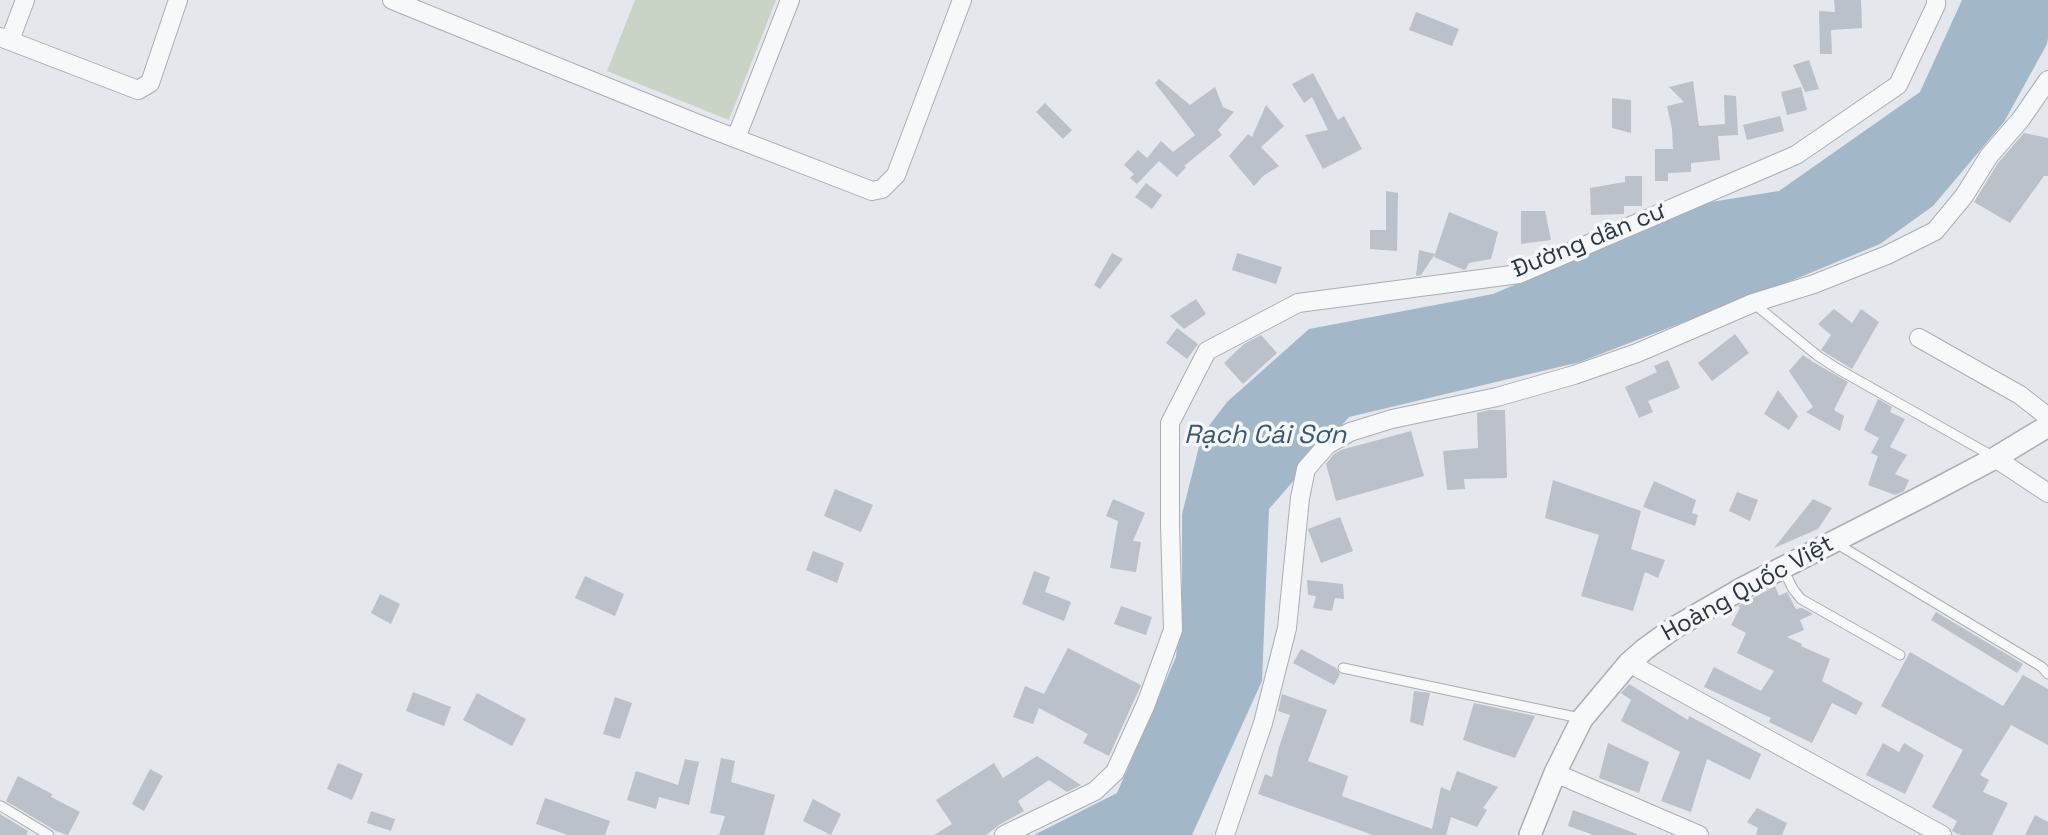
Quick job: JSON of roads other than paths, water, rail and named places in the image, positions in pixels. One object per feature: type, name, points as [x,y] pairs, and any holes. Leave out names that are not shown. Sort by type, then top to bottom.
[{"type":"street","points":[[25,0],[5,39],[138,90],[150,83],[178,0]]},
{"type":"street","points":[[391,0],[872,191],[882,189],[896,174],[962,0]]},
{"type":"street","points":[[736,138],[790,0]]},
{"type":"street","name":"Đường dân cư","points":[[1004,835],[1095,791],[1115,772],[1146,704],[1173,630],[1170,424],[1208,351],[1298,303],[1519,274],[1796,155],[1898,85],[1936,0]]},
{"type":"street","points":[[1225,835],[1264,723],[1286,628],[1300,498],[1306,469],[1327,445],[1350,432],[1392,419],[1497,397],[1637,353],[1753,303],[1887,255],[1935,231],[1964,196],[1989,156],[2021,119],[2048,80]]},
{"type":"street","points":[[1919,338],[2020,396],[2048,417]]},
{"type":"street","name":"Hoàng Quốc Việt","points":[[1530,835],[1555,773],[1582,719],[1629,663],[1674,628],[1782,567],[1995,458],[2048,426]]},
{"type":"street","points":[[1995,458],[2048,493]]},
{"type":"street","points":[[1629,663],[1942,835]]},
{"type":"street","points":[[1555,773],[1699,835]]},
{"type":"lane","points":[[1753,303],[1838,369],[1995,458]]},
{"type":"lane","points":[[1832,542],[2042,667],[2048,674]]},
{"type":"lane","points":[[1782,567],[1801,599],[1900,655]]},
{"type":"lane","points":[[1343,668],[1582,719]]},
{"type":"lane","points":[[1,806],[49,835]]},
{"type":"water","name":"Rạch Cái Sơn","points":[[1962,0],[2048,0],[2048,38],[2004,122],[1933,206],[1880,244],[1580,362],[1349,417],[1269,509],[1262,681],[1192,835],[1034,835],[1117,793],[1176,657],[1182,588],[1182,514],[1202,435],[1227,402],[1309,329],[1493,294],[1711,202],[1779,191],[1920,92]]}]
